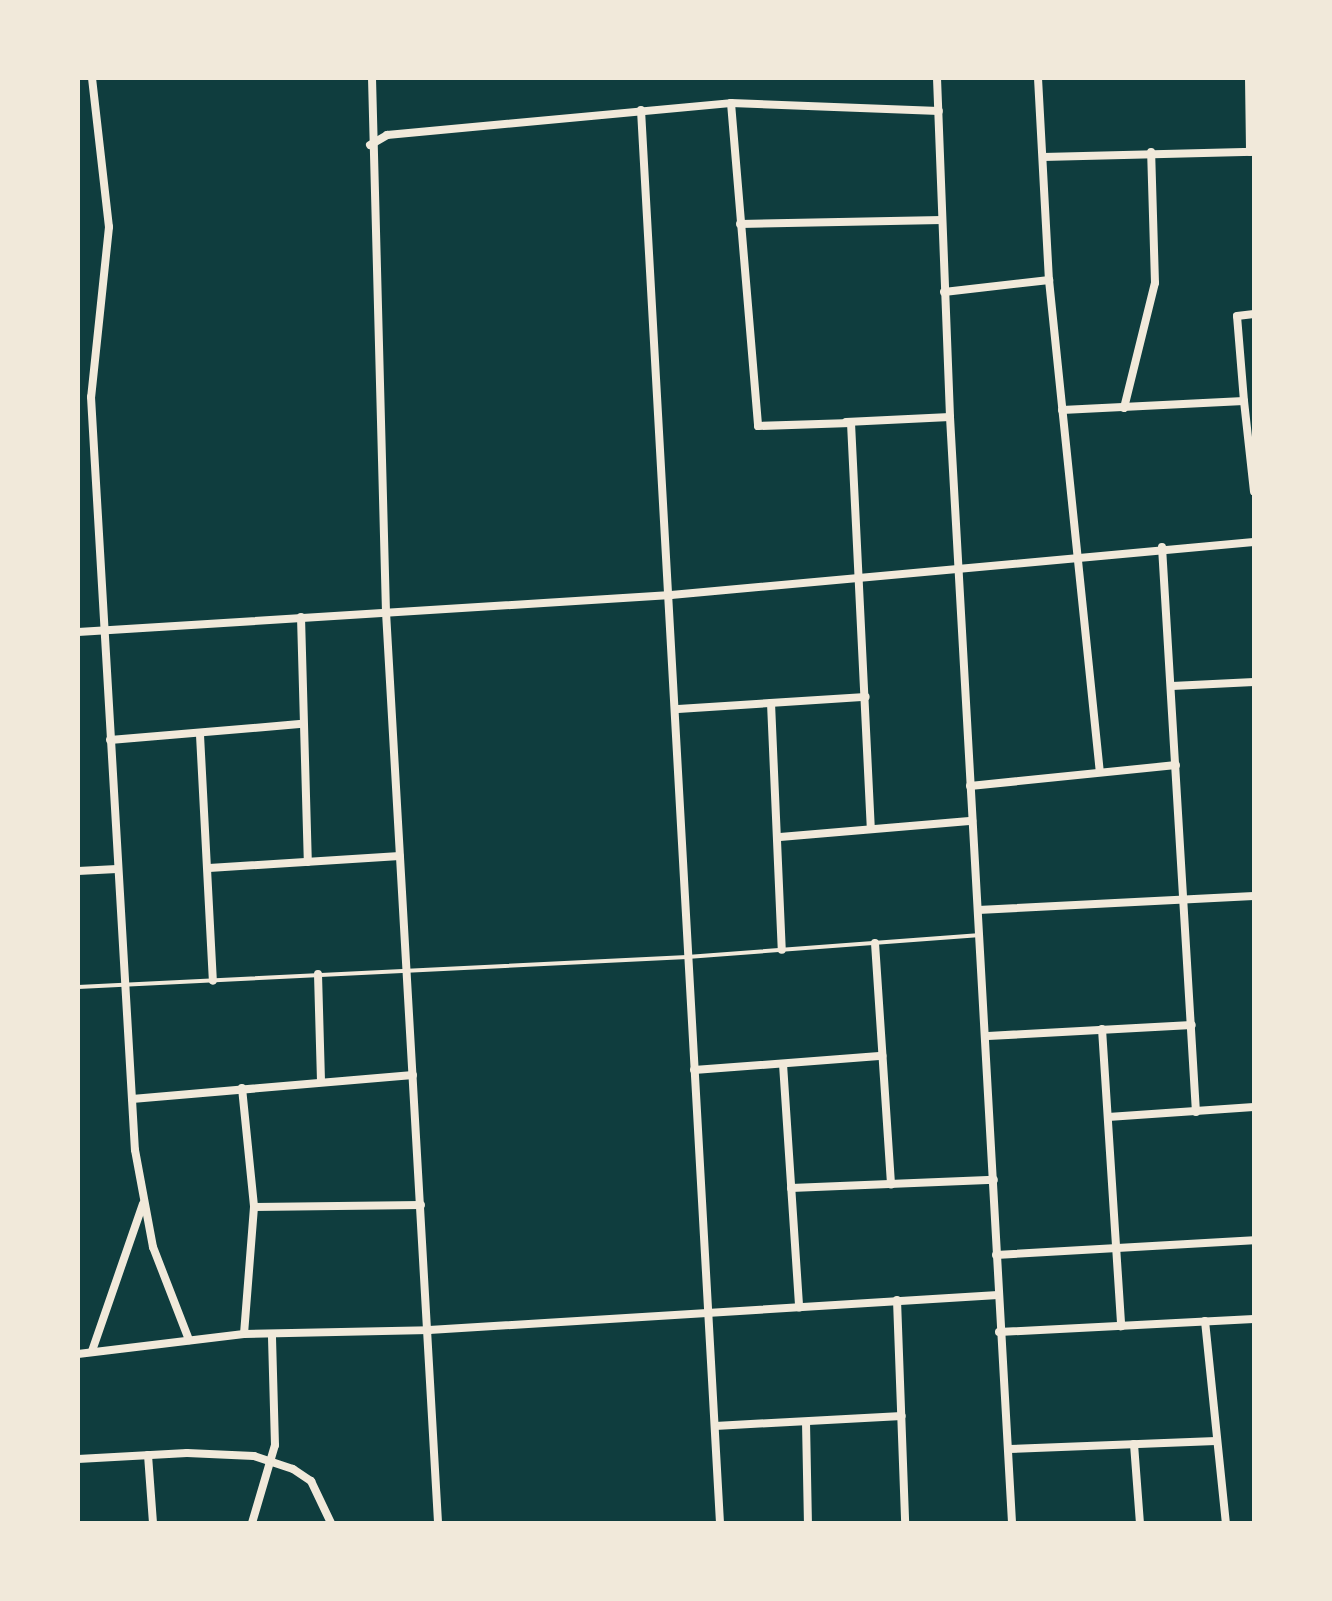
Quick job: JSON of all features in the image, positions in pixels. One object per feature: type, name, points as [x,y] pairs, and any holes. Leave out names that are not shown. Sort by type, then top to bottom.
[{"type":"street","points":[[92,78],[109,227],[91,397],[132,1099],[143,1204],[153,1247],[189,1340]]},
{"type":"street","points":[[372,78],[370,145],[386,612],[438,1523]]},
{"type":"street","points":[[937,78],[950,417],[972,821],[988,1036],[999,1332],[1012,1523]]},
{"type":"street","points":[[1038,78],[1049,280],[1100,771]]},
{"type":"street","points":[[1043,157],[1151,152],[1252,152],[1249,78]]},
{"type":"street","points":[[370,145],[387,135],[731,103],[939,111]]},
{"type":"street","points":[[731,103],[758,426]]},
{"type":"street","points":[[641,110],[678,709],[687,957],[720,1523]]},
{"type":"street","points":[[1124,408],[1155,283],[1151,152]]},
{"type":"street","points":[[740,224],[942,220]]},
{"type":"street","points":[[944,292],[1049,280]]},
{"type":"street","points":[[1254,314],[1237,316],[1254,491]]},
{"type":"street","points":[[1062,410],[1244,401]]},
{"type":"street","points":[[758,426],[950,417]]},
{"type":"street","points":[[758,426],[851,423],[862,580],[871,829]]},
{"type":"street","points":[[78,632],[671,595],[959,572],[1162,547],[1254,542]]},
{"type":"street","points":[[1162,547],[1196,1112]]},
{"type":"street","points":[[301,617],[308,862]]},
{"type":"street","points":[[1172,686],[1254,682]]},
{"type":"street","points":[[678,709],[866,697]]},
{"type":"street","points":[[771,703],[780,837],[782,950]]},
{"type":"street","points":[[110,740],[200,735],[302,724]]},
{"type":"street","points":[[200,735],[213,981]]},
{"type":"street","points":[[970,786],[1176,765]]},
{"type":"street","points":[[780,837],[972,821]]},
{"type":"street","points":[[209,868],[400,856]]},
{"type":"street","points":[[78,871],[117,869]]},
{"type":"street","points":[[978,910],[1185,902],[1254,896]]},
{"type":"street","points":[[875,943],[891,1184]]},
{"type":"street","points":[[318,974],[321,1081]]},
{"type":"street","points":[[988,1036],[1192,1025]]},
{"type":"street","points":[[1102,1029],[1121,1326]]},
{"type":"street","points":[[694,1070],[882,1056]]},
{"type":"street","points":[[783,1064],[799,1307]]},
{"type":"street","points":[[132,1099],[413,1075]]},
{"type":"street","points":[[242,1088],[254,1207],[244,1334]]},
{"type":"street","points":[[1108,1117],[1254,1107]]},
{"type":"street","points":[[791,1188],[994,1180]]},
{"type":"street","points":[[92,1351],[143,1204]]},
{"type":"street","points":[[254,1207],[421,1205]]},
{"type":"street","points":[[996,1255],[1254,1240]]},
{"type":"street","points":[[78,1354],[244,1334],[272,1336],[429,1330],[998,1295]]},
{"type":"street","points":[[897,1300],[905,1523]]},
{"type":"street","points":[[999,1332],[1254,1319]]},
{"type":"street","points":[[1205,1321],[1226,1523]]},
{"type":"street","points":[[252,1523],[270,1460],[276,1425],[272,1336]]},
{"type":"street","points":[[715,1426],[902,1416]]},
{"type":"street","points":[[806,1422],[808,1523]]},
{"type":"street","points":[[1009,1449],[1216,1441]]},
{"type":"street","points":[[1134,1444],[1140,1523]]},
{"type":"street","points":[[78,1459],[238,1454],[270,1460],[311,1481],[331,1523]]},
{"type":"street","points":[[148,1455],[153,1523]]},
{"type":"lane","points":[[78,987],[687,957],[980,935]]}]
